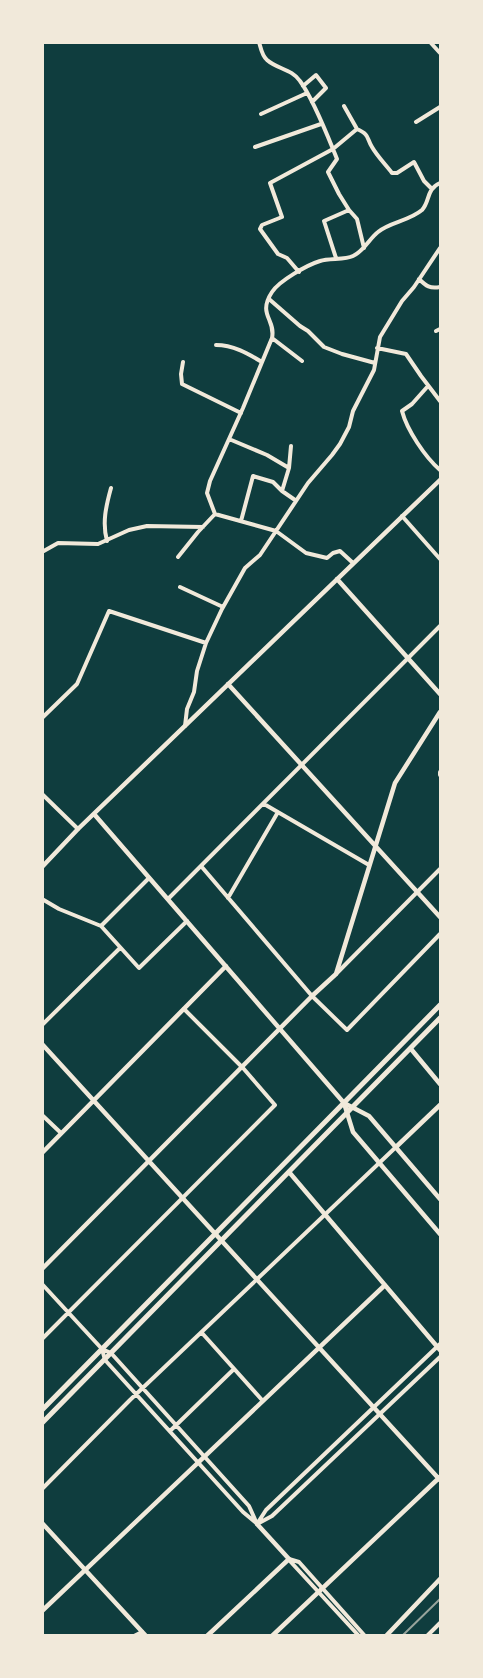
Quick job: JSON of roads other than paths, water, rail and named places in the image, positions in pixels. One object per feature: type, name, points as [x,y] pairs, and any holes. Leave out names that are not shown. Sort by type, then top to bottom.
[{"type":"main road","points":[[42,1410],[440,1004]]},
{"type":"main road","points":[[42,1423],[440,1018]]},
{"type":"street","points":[[260,42],[263,54],[268,61],[292,73],[299,79],[312,102],[337,159],[328,172],[339,194],[357,219],[364,248]]},
{"type":"street","points":[[430,42],[440,53]]},
{"type":"street","points":[[303,86],[316,75],[326,88],[312,102]]},
{"type":"street","points":[[261,114],[307,93]]},
{"type":"street","points":[[344,106],[357,129],[369,137],[371,146],[392,173],[396,173],[414,162],[424,181],[432,189]]},
{"type":"street","points":[[416,122],[440,107]]},
{"type":"street","points":[[255,147],[321,124]]},
{"type":"street","points":[[298,272],[287,258],[278,254],[260,229],[262,225],[282,217],[270,183],[333,149],[357,129]]},
{"type":"street","points":[[216,514],[207,493],[210,481],[272,338],[274,331],[267,317],[266,304],[276,286],[319,261],[353,257],[378,232],[423,209],[432,189],[440,183]]},
{"type":"street","points":[[336,258],[324,222],[350,210]]},
{"type":"street","points":[[184,726],[187,709],[194,692],[197,670],[206,643],[223,607],[245,568],[260,555],[296,500],[340,444],[349,427],[353,411],[374,370],[377,348],[386,325],[440,248]]},
{"type":"street","points":[[419,279],[426,286],[440,287]]},
{"type":"street","points":[[269,299],[308,331],[324,347],[375,363]]},
{"type":"street","points":[[272,338],[302,361]]},
{"type":"street","points":[[216,345],[226,345],[262,362]]},
{"type":"street","points":[[377,348],[406,354],[440,401]]},
{"type":"street","points":[[183,362],[182,384],[241,413]]},
{"type":"street","points":[[428,386],[412,404],[402,411],[409,429],[440,470]]},
{"type":"street","points":[[229,439],[267,455],[290,468]]},
{"type":"street","points":[[282,491],[290,468],[291,446]]},
{"type":"street","points":[[240,521],[253,476],[273,482],[282,491],[296,500]]},
{"type":"street","points":[[42,868],[78,829],[440,480]]},
{"type":"street","points":[[107,541],[104,528],[111,488]]},
{"type":"street","points":[[216,514],[276,531],[306,553],[327,558],[334,552],[340,551],[353,563]]},
{"type":"street","points":[[178,557],[216,514]]},
{"type":"street","points":[[402,516],[440,559]]},
{"type":"street","points":[[42,552],[58,543],[98,544],[130,530],[147,526],[203,527]]},
{"type":"street","points":[[337,579],[440,694]]},
{"type":"street","points":[[180,587],[223,607]]},
{"type":"street","points":[[42,718],[77,684],[110,611],[206,643]]},
{"type":"street","points":[[168,899],[440,626]]},
{"type":"street","points":[[228,684],[440,916]]},
{"type":"street","points":[[336,974],[395,783],[440,712]]},
{"type":"street","points":[[42,794],[78,829]]},
{"type":"street","points":[[264,804],[369,865]]},
{"type":"street","points":[[228,898],[278,812]]},
{"type":"street","points":[[94,814],[344,1103],[353,1132],[440,1234]]},
{"type":"street","points":[[201,866],[312,996],[347,1030],[440,934]]},
{"type":"street","points":[[42,1269],[440,869]]},
{"type":"street","points":[[101,926],[149,878]]},
{"type":"street","points":[[42,900],[101,926],[139,968],[187,921]]},
{"type":"street","points":[[42,1025],[120,948]]},
{"type":"street","points":[[42,1152],[226,966]]},
{"type":"street","points":[[42,1339],[275,1105],[243,1068],[184,1009]]},
{"type":"street","points":[[42,1044],[440,1479],[272,1636]]},
{"type":"street","points":[[411,1049],[440,1084]]},
{"type":"street","points":[[344,1103],[369,1116],[440,1199]]},
{"type":"street","points":[[42,1489],[136,1394],[440,1105]]},
{"type":"street","points":[[42,1115],[61,1133]]},
{"type":"street","points":[[257,1524],[266,1510],[440,1347],[289,1172]]},
{"type":"street","points":[[42,1284],[102,1349],[111,1353],[250,1506],[257,1524]]},
{"type":"street","points":[[42,1611],[385,1284]]},
{"type":"street","points":[[202,1333],[262,1400]]},
{"type":"street","points":[[102,1349],[105,1360],[243,1512],[366,1636]]},
{"type":"street","points":[[257,1524],[272,1516],[440,1357]]},
{"type":"street","points":[[170,1431],[234,1369]]},
{"type":"street","points":[[42,1523],[143,1634],[134,1636]]},
{"type":"street","points":[[207,1636],[289,1559]]},
{"type":"street","points":[[386,1636],[440,1578]]},
{"type":"street","points":[[320,1590],[359,1636]]},
{"type":"street","points":[[427,1636],[440,1623]]},
{"type":"railway","points":[[402,1636],[440,1599]]}]
